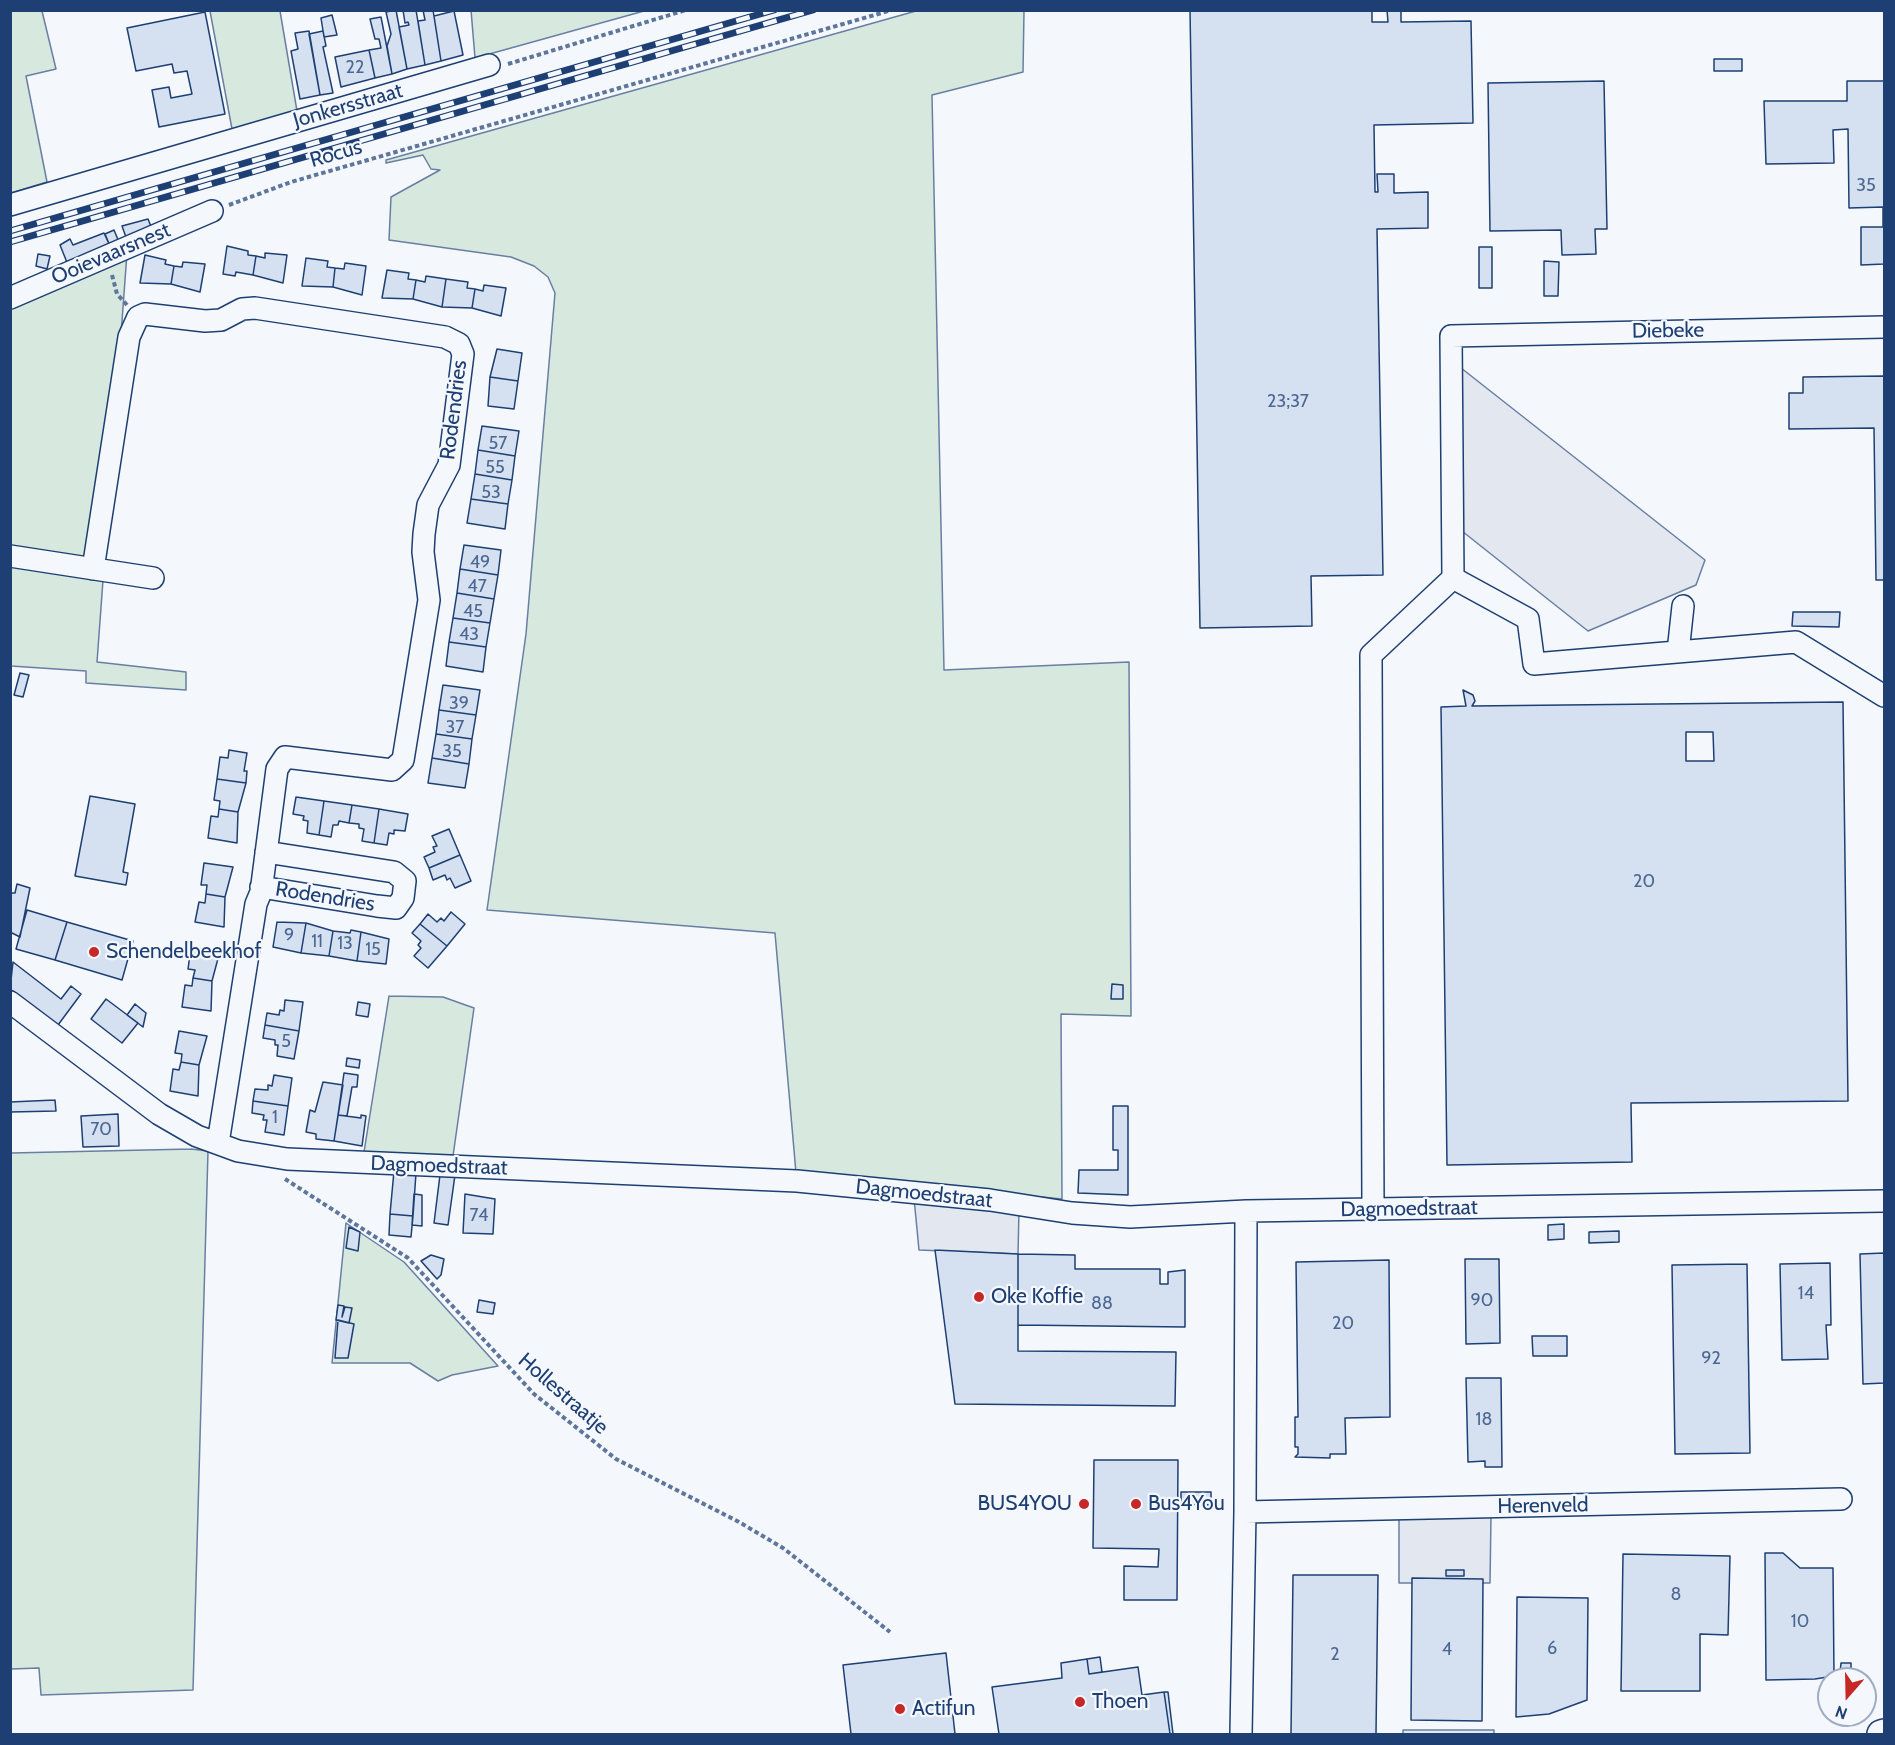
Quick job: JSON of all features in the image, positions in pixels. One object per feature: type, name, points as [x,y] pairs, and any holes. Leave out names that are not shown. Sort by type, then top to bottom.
[{"type":"street","name":"Jonkersstraat","points":[[10,205],[489,65]]},
{"type":"street","name":"Ooievaarsnest","points":[[10,298],[212,211]]},
{"type":"street","name":"Rodendries","points":[[138,318],[145,314],[205,321],[221,320],[242,309],[255,308],[445,337],[459,344],[463,354],[449,465],[428,505],[423,552],[429,600],[403,760],[392,770],[285,757],[277,769],[261,887],[218,1143]]},
{"type":"street","points":[[93,569],[129,338],[138,318]]},
{"type":"street","name":"Diebeke","points":[[1453,578],[1451,336],[1884,327]]},
{"type":"street","points":[[10,556],[153,578]]},
{"type":"street","points":[[1373,1209],[1371,655],[1453,578],[1528,619],[1533,664],[1796,642],[1884,696]]},
{"type":"street","points":[[1678,652],[1683,606]]},
{"type":"street","name":"Rodendries","points":[[261,887],[396,908],[403,898],[405,881],[394,872],[266,852]]},
{"type":"street","name":"Dagmoedstraat","points":[[10,1002],[159,1114],[197,1136],[238,1151],[287,1159],[796,1181],[990,1200],[1072,1213],[1130,1217],[1373,1209],[1884,1201]]},
{"type":"street","points":[[1241,1734],[1245,1512],[1245,1212]]},
{"type":"street","name":"Herenveld","points":[[1245,1512],[1842,1499]]},
{"type":"path","points":[[489,65],[502,66],[686,10]]},
{"type":"path","name":"Rocus","points":[[212,211],[291,182],[892,10]]},
{"type":"path","points":[[104,258],[117,294],[138,318]]},
{"type":"path","name":"Hollestraatje","points":[[276,1174],[408,1258],[534,1394],[616,1459],[740,1522],[783,1548],[890,1632]]},
{"type":"shaded area","points":[[11,10],[42,11],[56,69],[26,76],[47,182],[11,193]]},
{"type":"shaded area","points":[[471,10],[644,10],[644,11],[475,58]]},
{"type":"shaded area","points":[[210,11],[280,11],[297,111],[232,129]]},
{"type":"shaded area","points":[[916,11],[1024,11],[1023,72],[932,95],[944,670],[1129,662],[1131,1016],[1061,1014],[1062,1199],[796,1173],[775,933],[487,910],[526,634],[555,293],[548,277],[534,266],[511,257],[389,240],[391,197],[440,170],[431,169],[423,155],[386,163],[386,160]]},
{"type":"shaded area","points":[[127,253],[97,662],[186,672],[186,690],[86,683],[86,671],[11,666],[10,303]]},
{"type":"shaded area","points":[[1456,364],[1705,560],[1696,585],[1588,631],[1448,520]]},
{"type":"shaded area","points":[[389,996],[443,997],[474,1008],[453,1156],[364,1152]]},
{"type":"shaded area","points":[[191,1149],[208,1151],[193,1690],[41,1695],[39,1668],[11,1669],[11,1153]]},
{"type":"shaded area","points":[[914,1198],[1019,1210],[1018,1254],[919,1250]]},
{"type":"shaded area","points":[[346,1223],[404,1262],[498,1366],[452,1375],[438,1381],[410,1363],[332,1363]]},
{"type":"shaded area","points":[[1491,1515],[1490,1583],[1399,1583],[1399,1516]]},
{"type":"shaded area","points":[[1403,1730],[1494,1730],[1494,1734],[1403,1734]]},
{"type":"building","points":[[396,10],[407,69],[392,74],[387,46],[391,34],[386,12]]},
{"type":"building","points":[[403,10],[416,10],[425,65],[407,69],[399,27],[409,25],[408,22],[405,23]]},
{"type":"building","points":[[423,10],[433,10],[441,61],[425,65],[418,21],[425,20]]},
{"type":"building","points":[[1190,10],[1372,10],[1372,22],[1388,22],[1387,10],[1401,10],[1401,22],[1471,21],[1473,123],[1374,125],[1375,192],[1378,192],[1377,174],[1394,174],[1394,193],[1428,192],[1428,228],[1377,229],[1383,575],[1311,576],[1312,626],[1200,628]]},
{"type":"building","points":[[454,11],[463,55],[441,61],[434,16]]},
{"type":"building","points":[[205,12],[225,114],[159,127],[152,90],[169,87],[171,98],[192,94],[187,71],[174,73],[172,64],[136,71],[127,28]]},
{"type":"building","points":[[332,15],[337,35],[324,37],[321,18]]},
{"type":"building","points":[[381,17],[392,74],[375,78],[369,50],[381,48],[379,39],[375,39],[370,19]]},
{"type":"building","points":[[309,31],[320,95],[300,99],[291,51],[298,49],[295,33]]},
{"type":"building","points":[[323,31],[326,46],[323,47],[333,93],[320,95],[309,34]]},
{"type":"building","points":[[369,50],[375,78],[341,87],[335,57]]},
{"type":"building","points":[[1714,59],[1742,59],[1742,71],[1714,71]]},
{"type":"building","points":[[1604,81],[1607,229],[1595,229],[1596,254],[1562,255],[1561,230],[1490,231],[1488,83]]},
{"type":"building","points":[[1847,81],[1884,81],[1884,264],[1861,265],[1861,227],[1883,227],[1883,207],[1849,208],[1848,129],[1833,130],[1834,163],[1766,164],[1764,101],[1847,101]]},
{"type":"building","points":[[148,219],[152,229],[127,240],[122,226]]},
{"type":"building","points":[[114,230],[119,242],[110,246],[105,234]]},
{"type":"building","points":[[104,233],[110,246],[68,265],[60,245],[70,239],[73,245]]},
{"type":"building","points":[[227,246],[248,251],[248,255],[256,256],[253,275],[236,272],[235,276],[223,274]]},
{"type":"building","points":[[1479,247],[1492,247],[1492,288],[1479,288]]},
{"type":"building","points":[[265,253],[287,255],[283,283],[253,275],[256,256],[265,258]]},
{"type":"building","points":[[38,254],[50,256],[47,269],[36,266]]},
{"type":"building","points":[[145,255],[166,260],[165,264],[174,266],[171,284],[140,283]]},
{"type":"building","points":[[306,258],[328,261],[327,267],[335,268],[333,287],[302,286]]},
{"type":"building","points":[[1544,261],[1559,262],[1558,296],[1544,296]]},
{"type":"building","points":[[183,262],[205,264],[200,292],[171,284],[174,266],[182,267]]},
{"type":"building","points":[[345,263],[366,266],[362,295],[333,287],[335,268],[344,269]]},
{"type":"building","points":[[387,270],[409,273],[408,279],[416,280],[413,299],[382,298]]},
{"type":"building","points":[[426,276],[446,279],[442,307],[413,299],[416,280],[425,282]]},
{"type":"building","points":[[446,279],[468,282],[467,288],[475,289],[472,308],[442,307]]},
{"type":"building","points":[[484,285],[506,288],[501,316],[472,308],[475,289],[483,291]]},
{"type":"building","points":[[497,349],[522,353],[518,381],[490,377]]},
{"type":"building","points":[[1884,376],[1884,580],[1876,580],[1874,428],[1789,429],[1789,393],[1803,393],[1803,377]]},
{"type":"building","points":[[490,377],[518,381],[514,409],[488,406]]},
{"type":"building","points":[[482,426],[519,431],[515,456],[478,450]]},
{"type":"building","points":[[478,450],[515,456],[512,480],[475,474]]},
{"type":"building","points":[[475,474],[512,480],[508,504],[471,499]]},
{"type":"building","points":[[471,499],[508,504],[505,529],[467,523]]},
{"type":"building","points":[[464,545],[501,550],[498,575],[460,569]]},
{"type":"building","points":[[460,569],[498,575],[494,599],[457,593]]},
{"type":"building","points":[[457,593],[494,599],[490,623],[453,618]]},
{"type":"building","points":[[1793,612],[1840,612],[1839,627],[1792,626]]},
{"type":"building","points":[[453,618],[490,623],[486,647],[449,642]]},
{"type":"building","points":[[449,642],[486,647],[483,672],[446,666]]},
{"type":"building","points":[[20,673],[29,675],[23,697],[14,695]]},
{"type":"building","points":[[443,685],[480,690],[476,715],[439,710]]},
{"type":"building","points":[[1463,690],[1473,695],[1475,701],[1472,706],[1843,702],[1848,1101],[1631,1103],[1632,1162],[1447,1165],[1441,707],[1466,706]],"holes":[[[1686,732],[1713,732],[1714,761],[1686,761]]]},
{"type":"building","points":[[439,710],[476,715],[472,739],[436,734]]},
{"type":"building","points":[[436,734],[472,739],[469,764],[432,758]]},
{"type":"building","points":[[229,750],[247,753],[244,771],[247,771],[246,783],[217,779],[220,757],[228,758]]},
{"type":"building","points":[[432,758],[469,764],[465,788],[428,783]]},
{"type":"building","points":[[217,779],[246,783],[238,812],[219,809],[220,801],[214,800]]},
{"type":"building","points":[[90,796],[135,804],[123,872],[128,873],[126,885],[75,876]]},
{"type":"building","points":[[296,797],[324,801],[319,835],[307,833],[308,821],[303,820],[304,816],[293,814]]},
{"type":"building","points":[[324,801],[352,805],[349,823],[339,821],[338,825],[333,825],[331,837],[319,835]]},
{"type":"building","points":[[352,805],[379,809],[374,843],[362,841],[364,829],[359,828],[359,824],[349,823]]},
{"type":"building","points":[[219,809],[238,812],[237,843],[208,838],[211,816],[218,817]]},
{"type":"building","points":[[379,809],[408,814],[405,831],[394,830],[394,834],[389,833],[387,845],[374,843]]},
{"type":"building","points":[[449,829],[460,855],[429,868],[424,857],[435,852],[433,847],[437,846],[432,836]]},
{"type":"building","points":[[460,855],[471,881],[455,888],[450,878],[447,880],[445,875],[433,880],[429,868]]},
{"type":"building","points":[[204,863],[233,867],[225,897],[206,894],[207,885],[201,885]]},
{"type":"building","points":[[17,884],[30,888],[20,937],[10,932],[10,893],[15,893]]},
{"type":"building","points":[[206,894],[225,897],[224,927],[195,922],[199,902],[205,903]]},
{"type":"building","points":[[27,910],[67,922],[55,960],[16,949]]},
{"type":"building","points":[[451,912],[465,924],[447,946],[420,924],[428,914],[437,922],[441,918],[444,921]]},
{"type":"building","name":"Schendelbeekhof","points":[[67,922],[133,941],[122,980],[55,960]]},
{"type":"building","points":[[277,922],[306,923],[301,953],[273,947]]},
{"type":"building","points":[[306,923],[333,931],[329,956],[301,953]]},
{"type":"building","points":[[420,924],[447,946],[428,968],[414,956],[421,948],[418,945],[421,941],[412,933]]},
{"type":"building","points":[[351,930],[361,932],[357,961],[329,956],[333,931],[350,933]]},
{"type":"building","points":[[361,932],[389,939],[386,964],[357,961]]},
{"type":"building","points":[[191,947],[220,951],[212,981],[193,978],[195,970],[188,969]]},
{"type":"building","points":[[13,962],[61,999],[71,986],[81,994],[58,1025],[10,989]]},
{"type":"building","points":[[193,978],[212,981],[211,1011],[182,1007],[185,985],[192,986]]},
{"type":"building","points":[[1112,984],[1123,985],[1123,999],[1111,999]]},
{"type":"building","points":[[106,999],[138,1023],[122,1043],[91,1019]]},
{"type":"building","points":[[285,1000],[303,1002],[299,1031],[265,1025],[267,1013],[279,1015],[280,1010],[284,1011]]},
{"type":"building","points":[[358,1002],[370,1004],[368,1017],[356,1015]]},
{"type":"building","points":[[135,1004],[146,1013],[143,1027],[127,1015]]},
{"type":"building","points":[[265,1025],[299,1031],[294,1059],[277,1056],[278,1045],[275,1045],[275,1040],[263,1038]]},
{"type":"building","points":[[179,1031],[207,1036],[199,1065],[181,1062],[182,1054],[175,1053]]},
{"type":"building","points":[[347,1058],[360,1060],[359,1068],[346,1066]]},
{"type":"building","points":[[181,1062],[199,1065],[198,1096],[170,1091],[173,1069],[179,1070]]},
{"type":"building","points":[[344,1073],[358,1075],[357,1087],[352,1087],[347,1116],[338,1115]]},
{"type":"building","points":[[274,1075],[292,1078],[288,1106],[253,1101],[255,1089],[268,1090],[268,1085],[272,1086]]},
{"type":"building","points":[[323,1082],[343,1085],[334,1141],[316,1139],[316,1134],[306,1132],[310,1110],[315,1112]]},
{"type":"building","points":[[55,1100],[56,1111],[10,1112],[10,1102]]},
{"type":"building","points":[[253,1101],[288,1106],[284,1135],[265,1132],[267,1120],[263,1120],[264,1115],[252,1113]]},
{"type":"building","points":[[1113,1106],[1128,1106],[1128,1195],[1078,1193],[1079,1170],[1118,1170],[1118,1150],[1113,1150]]},
{"type":"building","points":[[118,1114],[119,1146],[83,1147],[81,1116]]},
{"type":"building","points":[[338,1115],[361,1118],[361,1115],[366,1116],[362,1146],[334,1141]]},
{"type":"building","points":[[394,1171],[416,1173],[413,1216],[390,1214]]},
{"type":"building","points":[[440,1175],[455,1175],[448,1225],[434,1223]]},
{"type":"building","points":[[414,1194],[422,1195],[422,1226],[412,1225]]},
{"type":"building","points":[[465,1194],[495,1199],[493,1234],[463,1233]]},
{"type":"building","points":[[390,1214],[413,1216],[411,1237],[389,1235]]},
{"type":"building","points":[[1564,1224],[1564,1239],[1548,1240],[1548,1225]]},
{"type":"building","points":[[349,1227],[360,1232],[358,1251],[346,1248]]},
{"type":"building","points":[[1619,1231],[1619,1242],[1589,1243],[1589,1232]]},
{"type":"building","name":"Oke Koffie","points":[[935,1250],[1018,1254],[1018,1351],[1176,1352],[1175,1406],[955,1404]]},
{"type":"building","points":[[1884,1253],[1884,1383],[1863,1384],[1860,1254]]},
{"type":"building","points":[[1018,1254],[1075,1255],[1075,1269],[1160,1269],[1160,1284],[1168,1284],[1168,1272],[1185,1270],[1185,1327],[1018,1325]]},
{"type":"building","points":[[431,1255],[444,1259],[441,1275],[437,1279],[421,1261]]},
{"type":"building","points":[[1465,1259],[1499,1259],[1500,1343],[1466,1344]]},
{"type":"building","points":[[1389,1260],[1390,1417],[1345,1418],[1346,1454],[1330,1454],[1330,1458],[1295,1457],[1298,1454],[1298,1447],[1295,1447],[1295,1417],[1298,1417],[1296,1262]]},
{"type":"building","points":[[1830,1263],[1831,1325],[1826,1325],[1828,1359],[1782,1360],[1780,1264]]},
{"type":"building","points":[[1747,1264],[1750,1453],[1675,1454],[1672,1265]]},
{"type":"building","points":[[479,1300],[495,1303],[493,1314],[477,1312]]},
{"type":"building","points":[[338,1305],[344,1306],[342,1317],[345,1307],[352,1308],[349,1323],[336,1320]]},
{"type":"building","points":[[338,1320],[354,1324],[348,1358],[335,1358]]},
{"type":"building","points":[[1532,1336],[1567,1336],[1567,1356],[1533,1356]]},
{"type":"building","points":[[1466,1378],[1501,1378],[1502,1467],[1485,1467],[1485,1461],[1468,1462]]},
{"type":"building","name":"Bus4You","points":[[1094,1460],[1178,1460],[1177,1600],[1124,1600],[1124,1566],[1158,1567],[1159,1549],[1093,1548]]},
{"type":"building","points":[[1181,1492],[1211,1492],[1211,1505],[1181,1504]]},
{"type":"building","points":[[1765,1553],[1783,1553],[1800,1568],[1833,1568],[1834,1667],[1817,1667],[1817,1679],[1766,1680]]},
{"type":"building","points":[[1623,1554],[1730,1556],[1728,1635],[1700,1634],[1700,1691],[1621,1691]]},
{"type":"building","points":[[1446,1570],[1464,1570],[1464,1576],[1446,1576]]},
{"type":"building","points":[[1293,1575],[1378,1575],[1376,1734],[1291,1734]]},
{"type":"building","points":[[1412,1578],[1483,1579],[1482,1721],[1411,1720]]},
{"type":"building","points":[[1517,1597],[1588,1598],[1587,1700],[1549,1714],[1516,1717]]},
{"type":"building","name":"Actifun","points":[[946,1653],[955,1734],[851,1734],[843,1665]]},
{"type":"building","points":[[1100,1657],[1102,1672],[1089,1674],[1087,1659]]},
{"type":"building","name":"Thoen","points":[[1087,1659],[1089,1674],[1138,1667],[1142,1695],[1164,1692],[1170,1734],[999,1734],[992,1687],[1062,1678],[1061,1663]]},
{"type":"building","points":[[1841,1663],[1851,1663],[1851,1667],[1841,1667]]},
{"type":"building","points":[[1164,1692],[1168,1692],[1173,1734],[1170,1734]]},
{"type":"railway","points":[[10,231],[774,10]]},
{"type":"railway","points":[[10,242],[813,10]]},
{"type":"place","name":"Schendelbeekhof","points":[[94,952]]},
{"type":"place","name":"Oke Koffie","points":[[979,1297]]},
{"type":"place","name":"BUS4YOU","points":[[1084,1504]]},
{"type":"place","name":"Bus4You","points":[[1136,1504]]},
{"type":"place","name":"Thoen","points":[[1080,1702]]},
{"type":"place","name":"Actifun","points":[[900,1709]]}]
